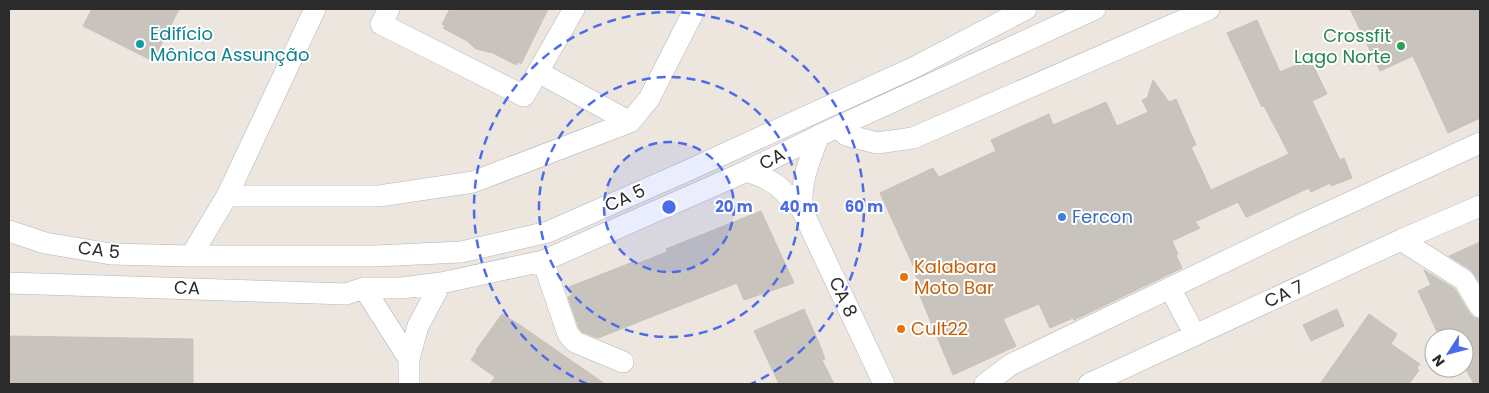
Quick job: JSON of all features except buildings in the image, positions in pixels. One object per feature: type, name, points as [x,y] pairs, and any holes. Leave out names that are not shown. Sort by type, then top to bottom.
[{"type":"street","points":[[191,256],[227,196],[315,9]]},
{"type":"street","points":[[389,9],[381,24],[524,96],[574,9]]},
{"type":"street","points":[[227,196],[379,196],[473,182],[630,122],[649,99],[695,9]]},
{"type":"street","name":"CA 5","points":[[9,231],[45,242],[111,254],[375,256],[461,252],[548,232],[915,67],[1026,9]]},
{"type":"street","name":"CA","points":[[9,282],[346,294],[364,288],[402,288],[441,283],[543,261],[747,171],[828,131],[1094,9]]},
{"type":"street","points":[[828,131],[877,143],[913,138],[1209,9]]},
{"type":"street","points":[[538,72],[630,122]]},
{"type":"street","name":"CA 8","points":[[802,210],[801,194],[804,176],[828,131]]},
{"type":"street","points":[[985,384],[1012,364],[1302,224],[1480,143]]},
{"type":"street","points":[[689,170],[698,193]]},
{"type":"street","name":"CA 8","points":[[747,171],[765,178],[778,186],[802,210],[884,384]]},
{"type":"street","name":"CA 7","points":[[1088,384],[1480,206]]},
{"type":"street","points":[[1402,240],[1464,280],[1480,307]]},
{"type":"street","points":[[543,261],[568,334],[576,342],[623,362]]},
{"type":"street","points":[[409,384],[409,359],[418,326],[441,283]]},
{"type":"street","points":[[364,288],[409,359]]},
{"type":"street","points":[[1170,288],[1195,336]]},
{"type":"place","name":"Edifício Mônica Assunção","points":[[140,44]]},
{"type":"place","name":"Crossfit Lago Norte","points":[[1401,46]]},
{"type":"place","name":"Fercon","points":[[1062,217]]},
{"type":"place","name":"Kalabara Moto Bar","points":[[904,277]]},
{"type":"place","name":"Cult22","points":[[901,329]]}]
